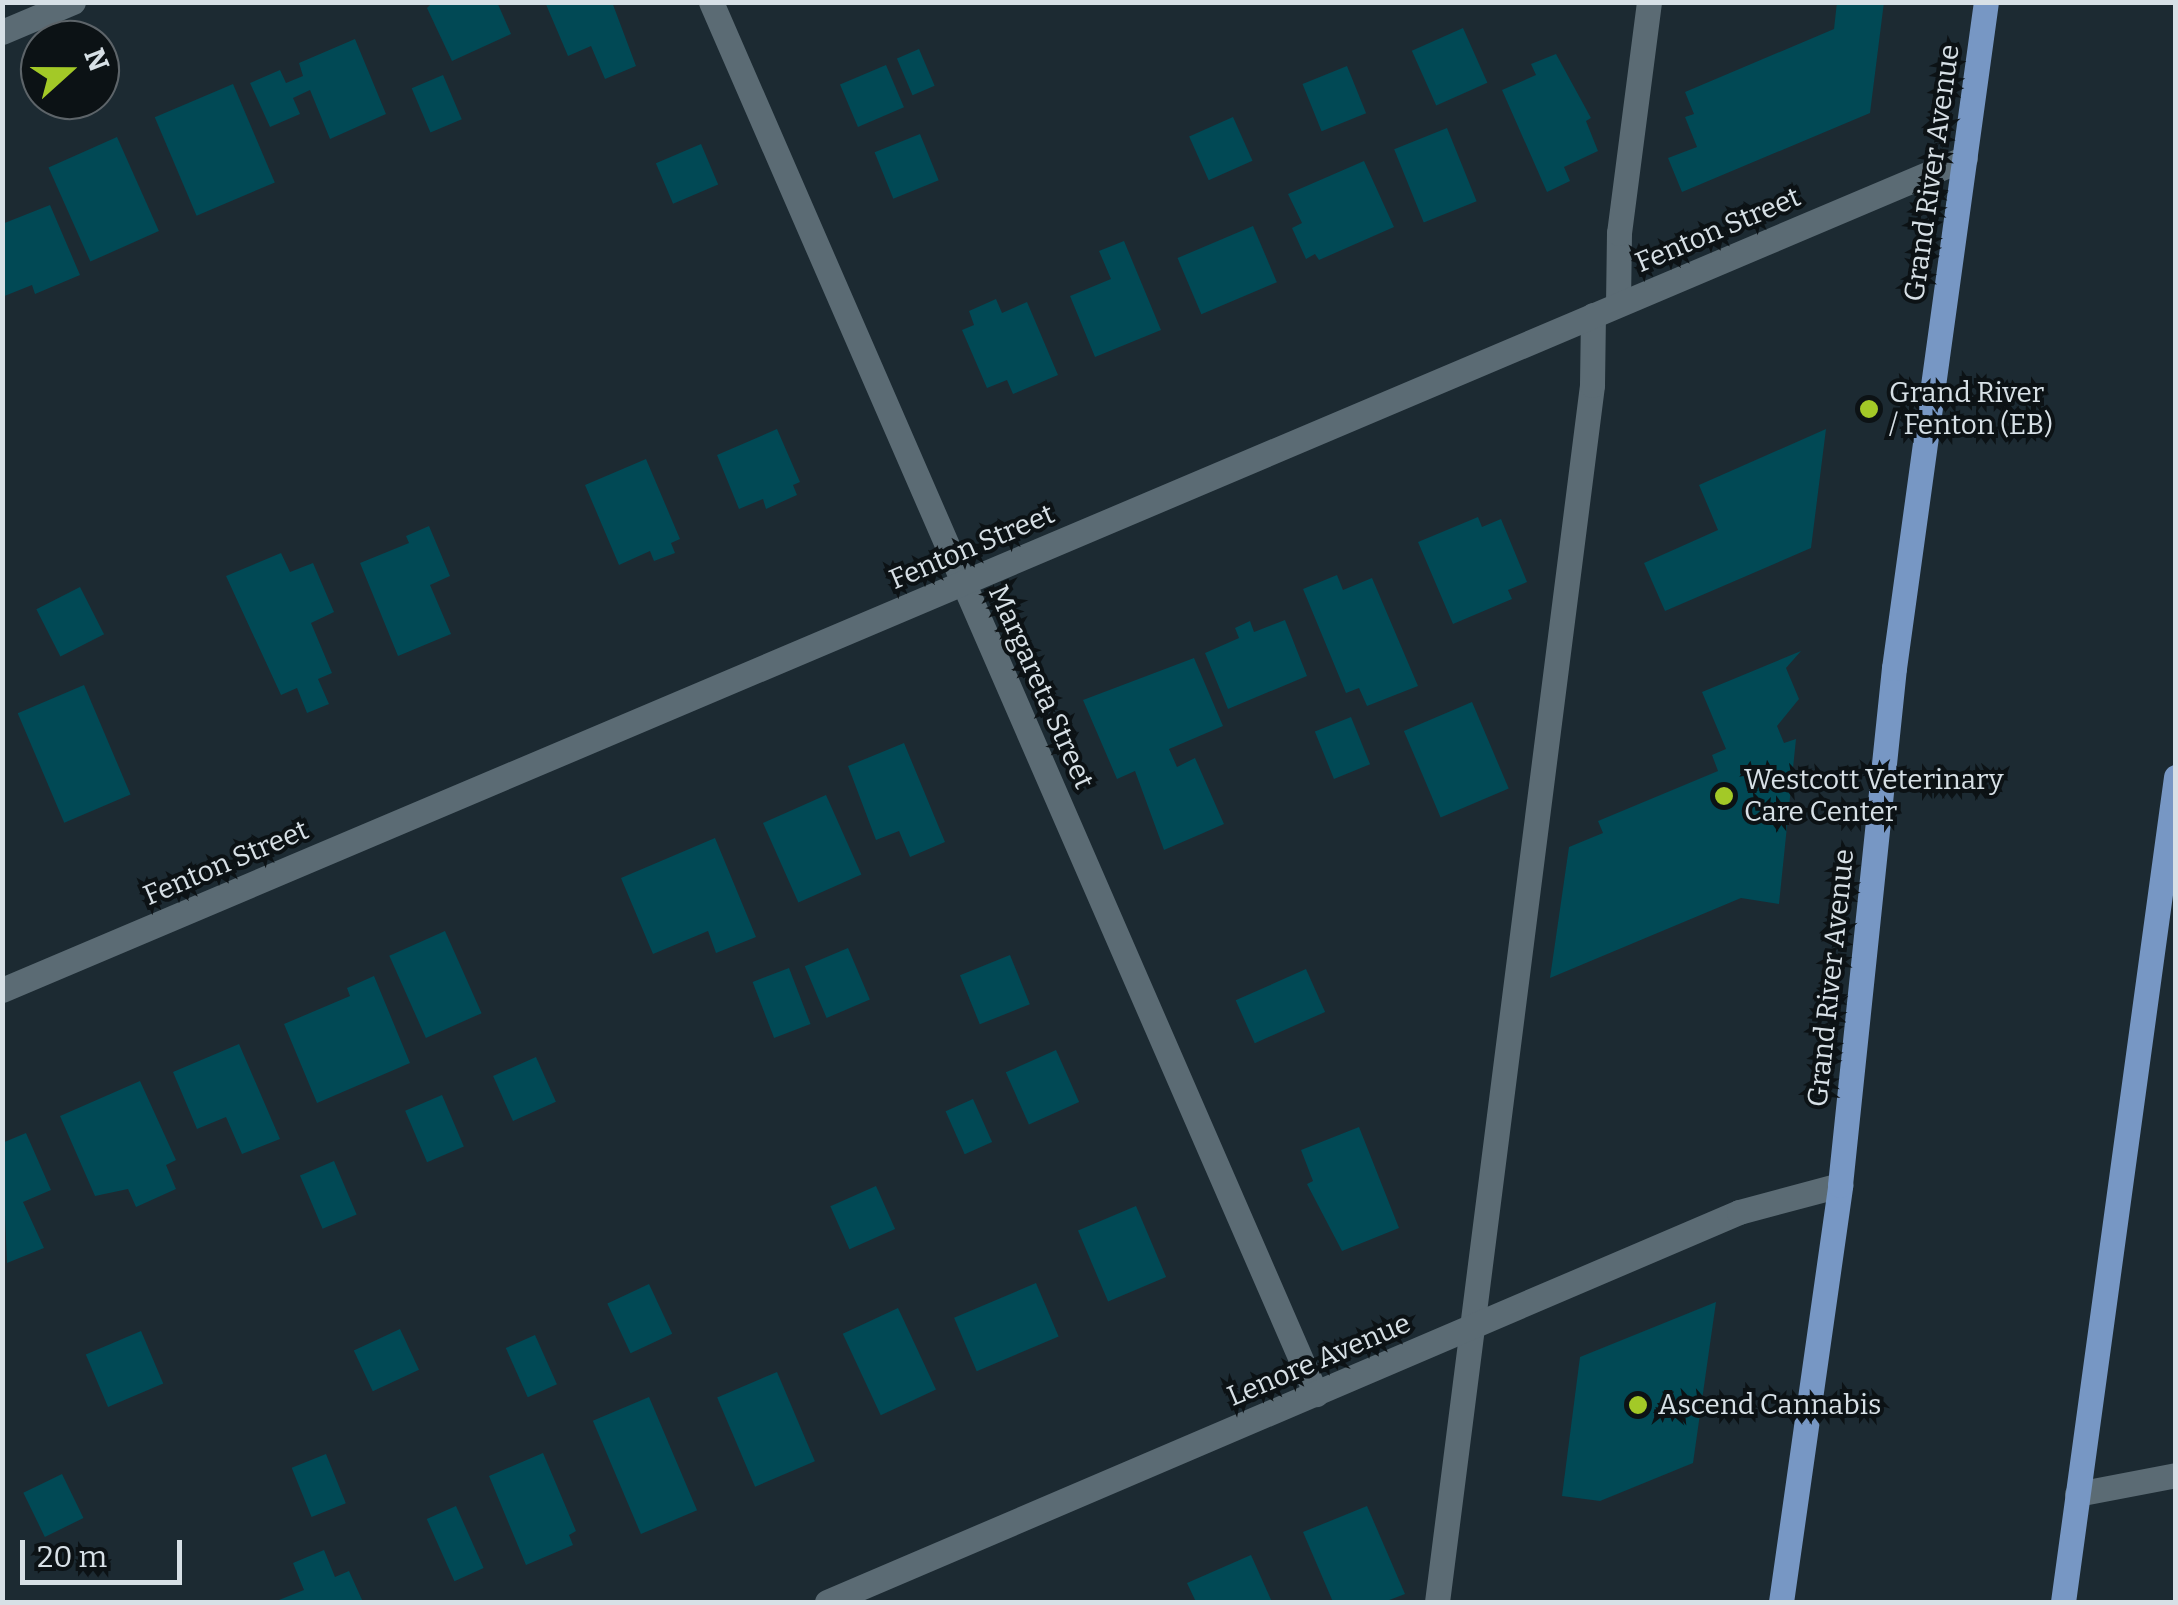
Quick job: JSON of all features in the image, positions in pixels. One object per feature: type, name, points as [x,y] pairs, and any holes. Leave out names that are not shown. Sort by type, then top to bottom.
[{"type":"main road","name":"Grand River Avenue","points":[[1781,1602],[1840,1185],[1894,668],[1986,2]]},
{"type":"main road","points":[[2063,1602],[2168,879],[2176,777]]},
{"type":"street","points":[[2,32],[73,2]]},
{"type":"street","name":"Margareta Street","points":[[711,2],[1316,1394]]},
{"type":"street","points":[[1618,304],[1619,234],[1649,2]]},
{"type":"street","name":"Fenton Street","points":[[2,990],[1965,158]]},
{"type":"street","points":[[1437,1602],[1592,385],[1593,315]]},
{"type":"street","name":"Lenore Avenue","points":[[827,1602],[1739,1212],[1840,1185]]},
{"type":"street","points":[[2077,1494],[2176,1475]]},
{"type":"building","points":[[433,2],[497,2],[511,34],[452,61],[427,8]]},
{"type":"building","points":[[545,2],[612,2],[636,66],[605,79],[591,46],[568,56]]},
{"type":"building","points":[[1837,2],[1884,2],[1870,113],[1682,192],[1668,158],[1697,147],[1685,117],[1694,114],[1685,92],[1834,29]]},
{"type":"building","points":[[1463,28],[1487,83],[1436,106],[1412,51]]},
{"type":"building","points":[[355,39],[386,114],[330,139],[310,90],[293,98],[300,114],[270,127],[250,83],[280,70],[286,83],[303,76],[299,63]]},
{"type":"building","points":[[919,49],[935,86],[913,95],[897,58]]},
{"type":"building","points":[[1556,54],[1591,118],[1586,121],[1598,151],[1564,167],[1570,181],[1547,192],[1502,90],[1536,75],[1531,64]]},
{"type":"building","points":[[886,65],[904,107],[858,127],[840,85]]},
{"type":"building","points":[[1347,66],[1366,113],[1322,131],[1302,84]]},
{"type":"building","points":[[443,75],[462,119],[430,132],[412,88]]},
{"type":"building","points":[[233,84],[275,182],[197,216],[155,117]]},
{"type":"building","points":[[1233,117],[1253,161],[1209,180],[1189,137]]},
{"type":"building","points":[[1447,128],[1477,201],[1424,223],[1394,149]]},
{"type":"building","points":[[920,134],[939,180],[893,199],[875,152]]},
{"type":"building","points":[[117,137],[159,231],[90,262],[48,168]]},
{"type":"building","points":[[701,144],[718,185],[673,204],[656,163]]},
{"type":"building","points":[[1364,161],[1394,227],[1319,260],[1315,254],[1306,259],[1292,228],[1302,223],[1288,194]]},
{"type":"building","points":[[50,205],[80,275],[35,294],[32,285],[2,297],[2,224]]},
{"type":"building","points":[[1253,226],[1277,282],[1201,314],[1178,258]]},
{"type":"building","points":[[1124,241],[1161,330],[1095,357],[1070,296],[1111,279],[1099,251]]},
{"type":"building","points":[[996,299],[1002,313],[1027,302],[1058,375],[1013,394],[1007,380],[987,388],[962,330],[974,325],[969,311]]},
{"type":"building","points":[[777,429],[800,482],[793,485],[797,495],[766,509],[763,499],[739,509],[717,455]]},
{"type":"building","points":[[1826,429],[1811,548],[1665,611],[1644,563],[1718,530],[1699,485]]},
{"type":"building","points":[[646,459],[680,539],[671,543],[675,553],[654,561],[650,551],[619,565],[585,485]]},
{"type":"building","points":[[1478,517],[1482,527],[1501,519],[1527,582],[1508,590],[1512,599],[1453,624],[1418,542]]},
{"type":"building","points":[[429,526],[450,576],[430,585],[451,634],[398,656],[360,563],[409,543],[406,536]]},
{"type":"building","points":[[281,553],[290,572],[313,563],[334,612],[311,623],[332,673],[318,679],[329,704],[307,713],[297,688],[281,695],[226,576]]},
{"type":"building","points":[[1337,575],[1343,590],[1372,578],[1418,686],[1367,706],[1359,688],[1346,693],[1303,589]]},
{"type":"building","points":[[80,587],[104,634],[60,656],[36,609]]},
{"type":"building","points":[[1285,620],[1307,676],[1228,709],[1205,653],[1239,638],[1235,628],[1250,621],[1254,632]]},
{"type":"building","name":"Westcott Veterinary Care Center","points":[[1801,651],[1786,668],[1799,699],[1777,726],[1784,743],[1796,739],[1779,904],[1741,898],[1550,978],[1569,847],[1603,833],[1598,821],[1718,771],[1712,755],[1726,749],[1702,692]]},
{"type":"building","points":[[1194,658],[1223,726],[1169,749],[1177,767],[1195,758],[1224,824],[1164,850],[1135,771],[1117,779],[1083,700]]},
{"type":"building","points":[[84,685],[130,795],[64,823],[18,713]]},
{"type":"building","points":[[1472,702],[1509,789],[1441,817],[1404,731]]},
{"type":"building","points":[[1351,717],[1370,764],[1334,779],[1315,732]]},
{"type":"building","points":[[904,743],[945,842],[910,857],[899,831],[876,840],[848,766]]},
{"type":"building","points":[[826,795],[861,874],[798,903],[763,823]]},
{"type":"building","points":[[715,838],[756,937],[716,953],[708,931],[653,954],[621,878]]},
{"type":"building","points":[[445,931],[482,1013],[426,1038],[389,956]]},
{"type":"building","points":[[848,948],[870,1000],[827,1018],[805,966]]},
{"type":"building","points":[[1010,955],[1030,1004],[980,1024],[960,975]]},
{"type":"building","points":[[789,968],[811,1024],[774,1038],[753,982]]},
{"type":"building","points":[[1306,969],[1325,1012],[1255,1043],[1236,1000]]},
{"type":"building","points":[[374,976],[410,1063],[317,1103],[284,1024],[350,996],[347,988]]},
{"type":"building","points":[[239,1044],[280,1139],[242,1154],[226,1117],[197,1129],[173,1072]]},
{"type":"building","points":[[1056,1050],[1079,1102],[1029,1124],[1006,1072]]},
{"type":"building","points":[[536,1057],[556,1102],[513,1121],[493,1076]]},
{"type":"building","points":[[140,1081],[176,1160],[166,1165],[176,1189],[136,1207],[128,1189],[95,1196],[60,1116]]},
{"type":"building","points":[[442,1095],[464,1147],[427,1162],[405,1111]]},
{"type":"building","points":[[973,1099],[992,1142],[965,1154],[946,1111]]},
{"type":"building","points":[[1359,1127],[1399,1228],[1342,1251],[1307,1184],[1313,1181],[1301,1150]]},
{"type":"building","points":[[26,1133],[51,1190],[23,1202],[44,1248],[7,1263],[2,1143]]},
{"type":"building","points":[[334,1161],[357,1214],[323,1229],[300,1175]]},
{"type":"building","points":[[876,1186],[895,1229],[849,1249],[830,1206]]},
{"type":"building","points":[[1136,1206],[1166,1277],[1108,1301],[1078,1231]]},
{"type":"building","points":[[1036,1283],[1059,1336],[977,1371],[954,1318]]},
{"type":"building","points":[[649,1284],[672,1334],[631,1353],[607,1303]]},
{"type":"building","points":[[1716,1302],[1693,1463],[1600,1501],[1562,1496],[1580,1357]]},
{"type":"building","points":[[898,1308],[936,1390],[881,1415],[843,1334]]},
{"type":"building","points":[[400,1329],[419,1370],[373,1391],[354,1351]]},
{"type":"building","points":[[141,1331],[163,1383],[108,1407],[86,1354]]},
{"type":"building","points":[[535,1335],[557,1384],[528,1397],[506,1348]]},
{"type":"building","points":[[777,1372],[815,1461],[755,1487],[717,1397]]},
{"type":"building","points":[[649,1397],[697,1510],[641,1534],[593,1421]]},
{"type":"building","points":[[543,1453],[576,1531],[569,1535],[573,1545],[526,1565],[489,1476]]},
{"type":"building","points":[[326,1454],[346,1503],[312,1517],[292,1468]]},
{"type":"building","points":[[62,1474],[83,1518],[45,1537],[23,1493]]},
{"type":"building","points":[[456,1506],[484,1568],[454,1581],[427,1519]]},
{"type":"building","points":[[1367,1506],[1405,1594],[1384,1602],[1333,1602],[1303,1532]]},
{"type":"building","points":[[324,1550],[335,1577],[349,1571],[363,1602],[274,1602],[304,1590],[293,1563]]},
{"type":"building","points":[[1251,1555],[1272,1602],[1196,1602],[1187,1583]]},
{"type":"place","name":"Grand River / Fenton (EB)","points":[[1869,409]]},
{"type":"place","name":"Westcott Veterinary Care Center","points":[[1724,796]]},
{"type":"place","name":"Ascend Cannabis","points":[[1638,1405]]}]
